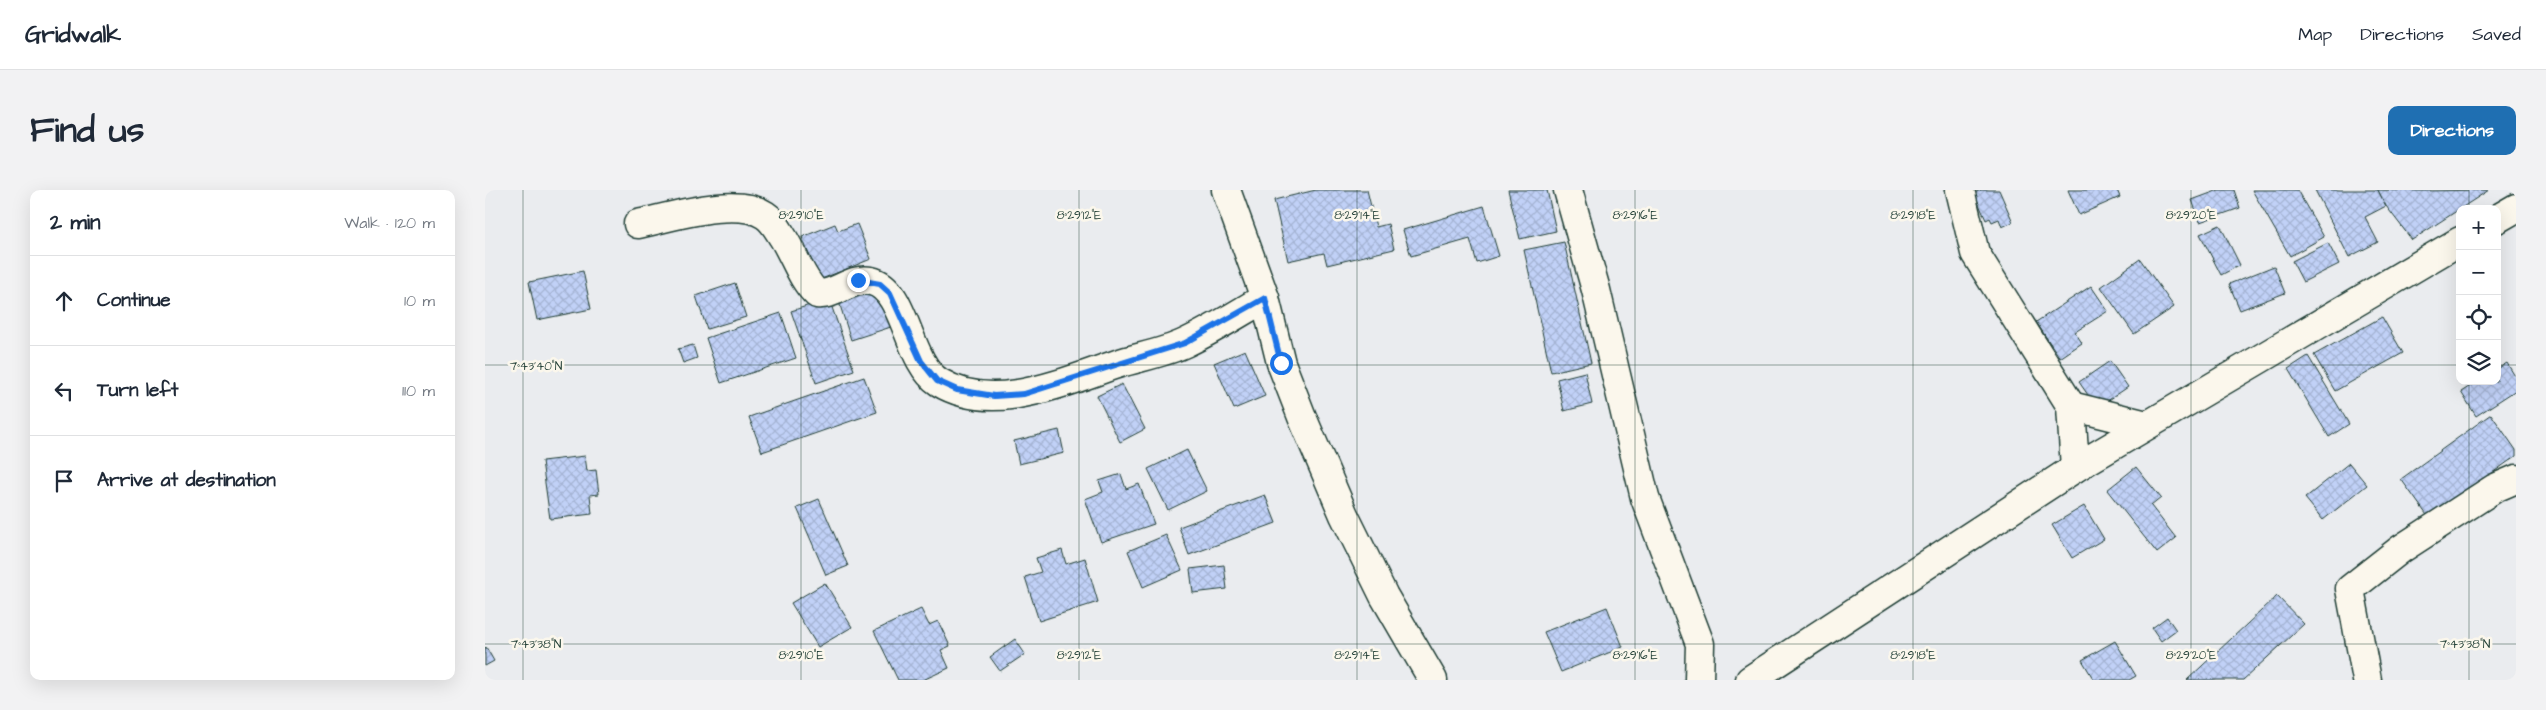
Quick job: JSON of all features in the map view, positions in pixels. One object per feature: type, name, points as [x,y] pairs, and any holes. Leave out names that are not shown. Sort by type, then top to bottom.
[{"type":"street","points":[[1226,190],[1265,298],[1281,363],[1302,417],[1344,515],[1384,596],[1433,680]]},
{"type":"street","points":[[1568,190],[1596,290],[1645,498],[1700,644],[1699,680]]},
{"type":"street","points":[[1960,190],[1975,253],[2071,406],[2075,468]]},
{"type":"street","points":[[638,224],[719,208],[750,210],[764,214],[774,223],[806,281],[817,294],[827,294],[858,280],[880,284],[890,293],[921,361],[937,381],[957,390],[994,396],[1024,394],[1185,343],[1265,298]]},
{"type":"street","points":[[2501,217],[2516,208]]},
{"type":"street","points":[[1750,680],[2075,468],[2456,243]]},
{"type":"street","points":[[2071,406],[2147,426]]},
{"type":"street","points":[[2367,680],[2349,589],[2409,544],[2495,488],[2516,480]]},
{"type":"building","points":[[1316,190],[1367,190],[1376,227],[1388,224],[1394,249],[1327,265],[1324,253],[1288,261],[1274,200]]},
{"type":"building","points":[[1508,190],[1547,190],[1556,231],[1520,239]]},
{"type":"building","points":[[1981,190],[1999,190],[2013,222],[2002,227],[1999,219],[1992,222],[1990,218],[1986,220],[1974,193]]},
{"type":"building","points":[[2068,190],[2117,190],[2120,197],[2079,215]]},
{"type":"building","points":[[2219,190],[2234,190],[2240,208],[2200,222],[2192,200]]},
{"type":"building","points":[[2252,190],[2297,190],[2324,237],[2290,256]]},
{"type":"building","points":[[2315,190],[2378,190],[2386,206],[2365,217],[2378,242],[2349,257]]},
{"type":"building","points":[[2378,190],[2489,190],[2466,205],[2456,205],[2456,211],[2412,240],[2386,206]]},
{"type":"building","points":[[1484,206],[1499,256],[1477,263],[1470,239],[1411,256],[1403,230]]},
{"type":"building","points":[[835,224],[838,231],[857,224],[871,259],[819,280],[802,237]]},
{"type":"building","points":[[2220,225],[2240,265],[2221,275],[2200,234]]},
{"type":"building","points":[[1564,242],[1591,363],[1551,372],[1524,250]]},
{"type":"building","points":[[2328,243],[2339,264],[2303,282],[2292,261]]},
{"type":"building","points":[[2140,259],[2174,307],[2134,334],[2101,287]]},
{"type":"building","points":[[2274,266],[2285,293],[2240,310],[2229,284]]},
{"type":"building","points":[[583,271],[591,309],[537,320],[529,282]]},
{"type":"building","points":[[735,283],[746,317],[707,329],[696,296]]},
{"type":"building","points":[[2091,286],[2108,311],[2075,332],[2082,343],[2060,358],[2036,322]]},
{"type":"building","points":[[881,288],[894,326],[851,340],[839,302]]},
{"type":"building","points":[[829,299],[854,370],[816,383],[791,311]]},
{"type":"building","points":[[781,313],[796,358],[721,383],[706,338]]},
{"type":"building","points":[[2382,317],[2403,353],[2335,391],[2314,355]]},
{"type":"building","points":[[693,345],[697,358],[683,363],[678,349]]},
{"type":"building","points":[[1245,350],[1265,396],[1234,409],[1214,363]]},
{"type":"building","points":[[2308,356],[2349,424],[2329,437],[2288,369]]},
{"type":"building","points":[[2110,361],[2128,387],[2097,408],[2079,382]]},
{"type":"building","points":[[2507,363],[2516,378],[2516,390],[2476,416],[2461,392],[2472,385],[2501,385],[2501,367]]},
{"type":"building","points":[[1585,372],[1592,404],[1564,411],[1557,379]]},
{"type":"building","points":[[864,377],[877,412],[762,452],[749,417]]},
{"type":"building","points":[[1122,384],[1145,429],[1120,442],[1097,396]]},
{"type":"building","points":[[2491,414],[2516,450],[2516,456],[2429,518],[2401,479]]},
{"type":"building","points":[[1059,430],[1064,453],[1019,464],[1014,441]]},
{"type":"building","points":[[1187,450],[1207,491],[1168,510],[1148,469]]},
{"type":"building","points":[[585,456],[587,471],[596,470],[599,494],[590,495],[592,514],[550,519],[542,461]]},
{"type":"building","points":[[2349,463],[2367,485],[2323,520],[2305,498]]},
{"type":"building","points":[[2136,467],[2161,498],[2151,506],[2176,538],[2157,553],[2107,490]]},
{"type":"building","points":[[1121,474],[1126,489],[1139,484],[1154,524],[1101,542],[1085,499],[1103,492],[1099,481]]},
{"type":"building","points":[[1265,495],[1276,523],[1189,555],[1179,527]]},
{"type":"building","points":[[819,499],[848,566],[826,575],[797,508]]},
{"type":"building","points":[[2084,506],[2104,539],[2072,558],[2052,525]]},
{"type":"building","points":[[1166,535],[1182,570],[1143,587],[1128,551]]},
{"type":"building","points":[[1062,550],[1066,564],[1085,558],[1098,602],[1039,621],[1025,577],[1041,572],[1036,558]]},
{"type":"building","points":[[1224,565],[1227,589],[1193,593],[1190,569]]},
{"type":"building","points":[[825,583],[852,627],[818,647],[791,603]]},
{"type":"building","points":[[2277,596],[2304,624],[2243,680],[2187,680]]},
{"type":"building","points":[[1607,607],[1623,647],[1561,672],[1544,632]]},
{"type":"building","points":[[921,609],[929,625],[938,621],[950,646],[941,650],[949,668],[923,680],[898,680],[874,631]]},
{"type":"building","points":[[2167,617],[2176,630],[2161,641],[2152,628]]},
{"type":"building","points":[[1015,639],[1025,654],[1000,671],[990,657]]},
{"type":"building","points":[[2115,641],[2136,676],[2129,680],[2094,680],[2082,660]]},
{"type":"building","points":[[485,648],[494,661],[485,666]]},
{"type":"route","points":[[858,280],[880,284],[890,293],[921,361],[937,381],[957,390],[994,396],[1024,394],[1185,343],[1265,298],[1281,363]]}]
